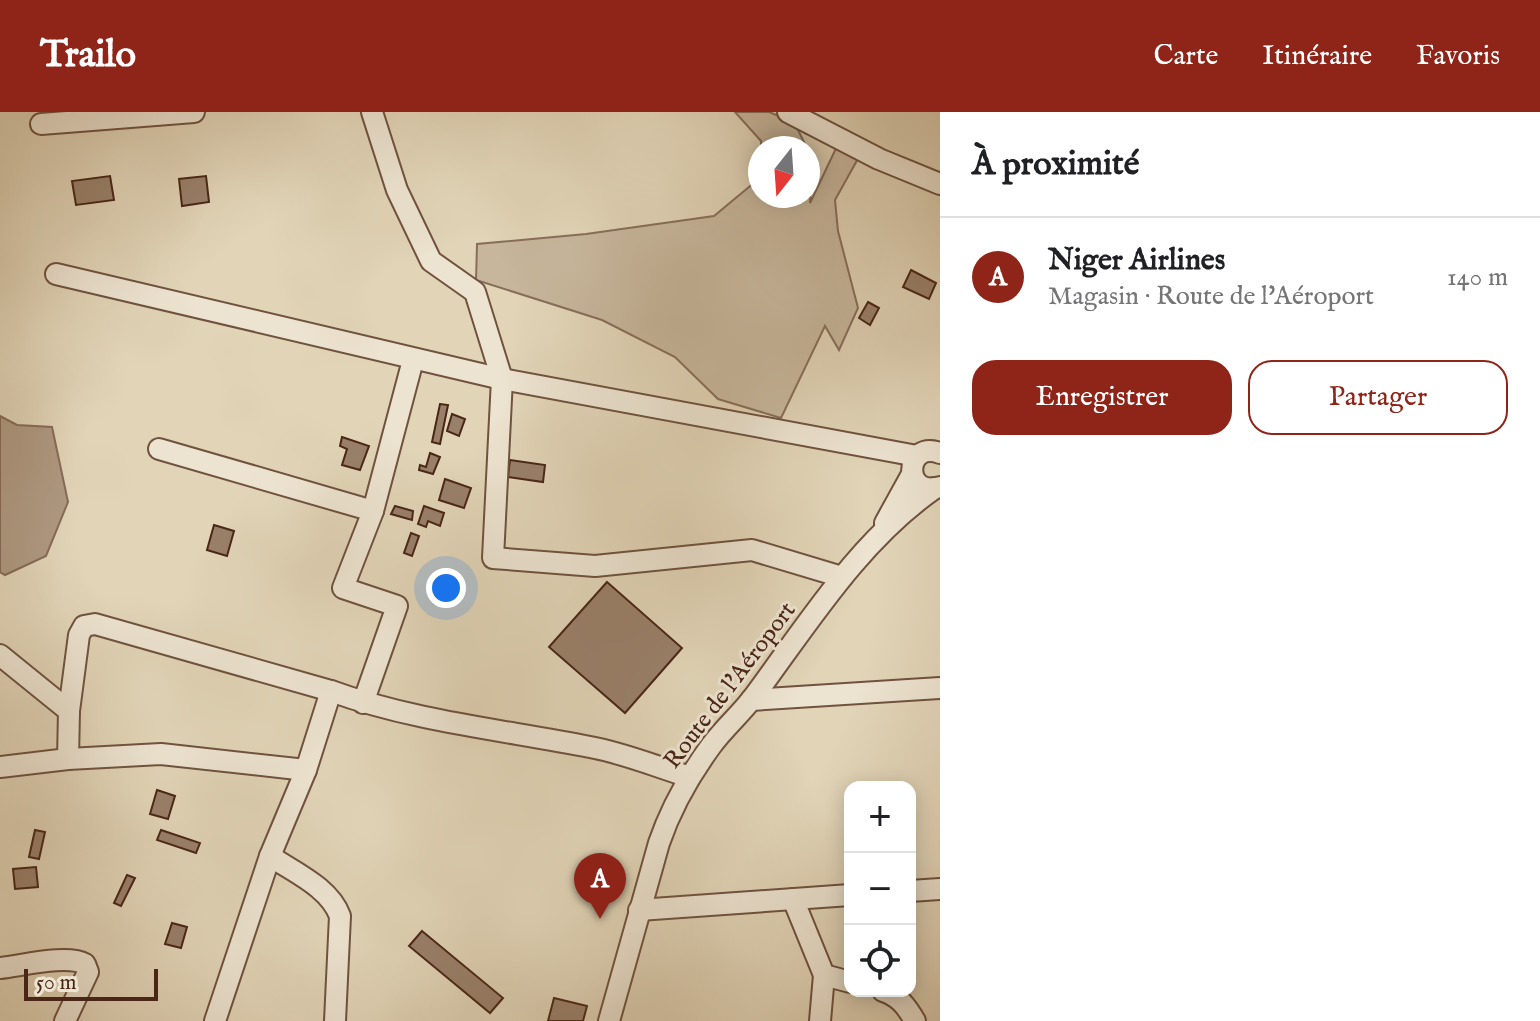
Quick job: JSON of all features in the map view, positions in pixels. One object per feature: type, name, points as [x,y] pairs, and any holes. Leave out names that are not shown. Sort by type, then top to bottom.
[{"type":"street","points":[[41,124],[194,112]]},
{"type":"street","points":[[372,112],[397,190],[431,261],[475,292],[502,379],[493,558],[595,566],[752,550],[842,577]]},
{"type":"street","points":[[788,112],[879,159],[940,184]]},
{"type":"street","points":[[56,274],[502,379],[929,455],[918,484],[938,488]]},
{"type":"street","points":[[363,703],[397,606],[343,588],[373,511],[413,360]]},
{"type":"street","points":[[159,449],[373,511]]},
{"type":"street","name":"Route de l'Aéroport","points":[[880,534],[895,501],[929,455]]},
{"type":"street","name":"Route de l'Aéroport","points":[[609,1021],[667,821],[690,777],[842,577],[880,534],[914,503],[938,488]]},
{"type":"street","points":[[68,759],[69,711],[79,635],[84,626],[95,624],[331,691],[363,703],[593,747],[690,777]]},
{"type":"street","points":[[0,655],[69,711]]},
{"type":"street","points":[[751,700],[940,688]]},
{"type":"street","points":[[215,1021],[270,856],[306,770],[331,691]]},
{"type":"street","points":[[0,767],[68,759],[161,754],[306,770]]},
{"type":"street","points":[[270,856],[335,901],[340,916],[335,1021]]},
{"type":"street","points":[[916,891],[940,889]]},
{"type":"street","points":[[639,910],[844,895]]},
{"type":"street","points":[[793,899],[824,975],[820,1021]]},
{"type":"street","points":[[0,968],[62,960],[79,960],[85,964],[88,972],[65,1021]]},
{"type":"street","points":[[824,975],[844,980]]},
{"type":"street","points":[[896,997],[915,1021]]},
{"type":"shaded area","points":[[735,112],[769,112],[794,122],[801,136],[757,136]]},
{"type":"shaded area","points":[[839,142],[860,155],[835,200],[838,231],[858,308],[839,350],[825,326],[781,418],[718,399],[675,357],[602,320],[476,280],[477,244],[586,234],[714,216],[748,188],[748,208],[820,208],[820,182]]},
{"type":"shaded area","points":[[0,416],[17,425],[52,427],[68,502],[46,556],[5,575],[0,572]]},
{"type":"building","points":[[110,176],[114,200],[76,205],[72,181]]},
{"type":"building","points":[[206,176],[209,202],[182,206],[179,179]]},
{"type":"building","points":[[911,270],[936,283],[929,299],[903,287]]},
{"type":"building","points":[[868,302],[879,308],[870,325],[859,318]]},
{"type":"building","points":[[440,404],[448,405],[440,444],[432,442]]},
{"type":"building","points":[[452,414],[465,419],[459,436],[447,431]]},
{"type":"building","points":[[342,437],[369,446],[360,470],[342,465],[347,449],[340,446]]},
{"type":"building","points":[[430,453],[440,457],[433,474],[419,470],[420,465],[426,467]]},
{"type":"building","points":[[510,460],[545,465],[543,482],[508,477]]},
{"type":"building","points":[[445,479],[471,488],[464,508],[439,500]]},
{"type":"building","points":[[395,506],[413,511],[412,520],[391,514]]},
{"type":"building","points":[[424,506],[444,513],[440,526],[428,521],[426,527],[418,524]]},
{"type":"building","points":[[214,525],[234,531],[227,556],[207,550]]},
{"type":"building","points":[[411,533],[419,536],[412,556],[404,553]]},
{"type":"building","points":[[607,582],[682,648],[625,713],[549,647]]},
{"type":"building","points":[[157,790],[175,796],[168,819],[150,814]]},
{"type":"building","points":[[35,830],[45,832],[39,859],[29,857]]},
{"type":"building","points":[[161,830],[200,843],[196,853],[157,840]]},
{"type":"building","points":[[36,867],[38,887],[15,889],[13,869]]},
{"type":"building","points":[[127,875],[135,878],[121,906],[114,903]]},
{"type":"building","points":[[172,923],[187,927],[181,948],[165,944]]},
{"type":"building","points":[[422,931],[503,998],[490,1013],[409,946]]},
{"type":"building","points":[[554,998],[587,1006],[583,1021],[548,1021]]},
{"type":"place","name":"Niger Airlines","points":[[600,919]]}]
